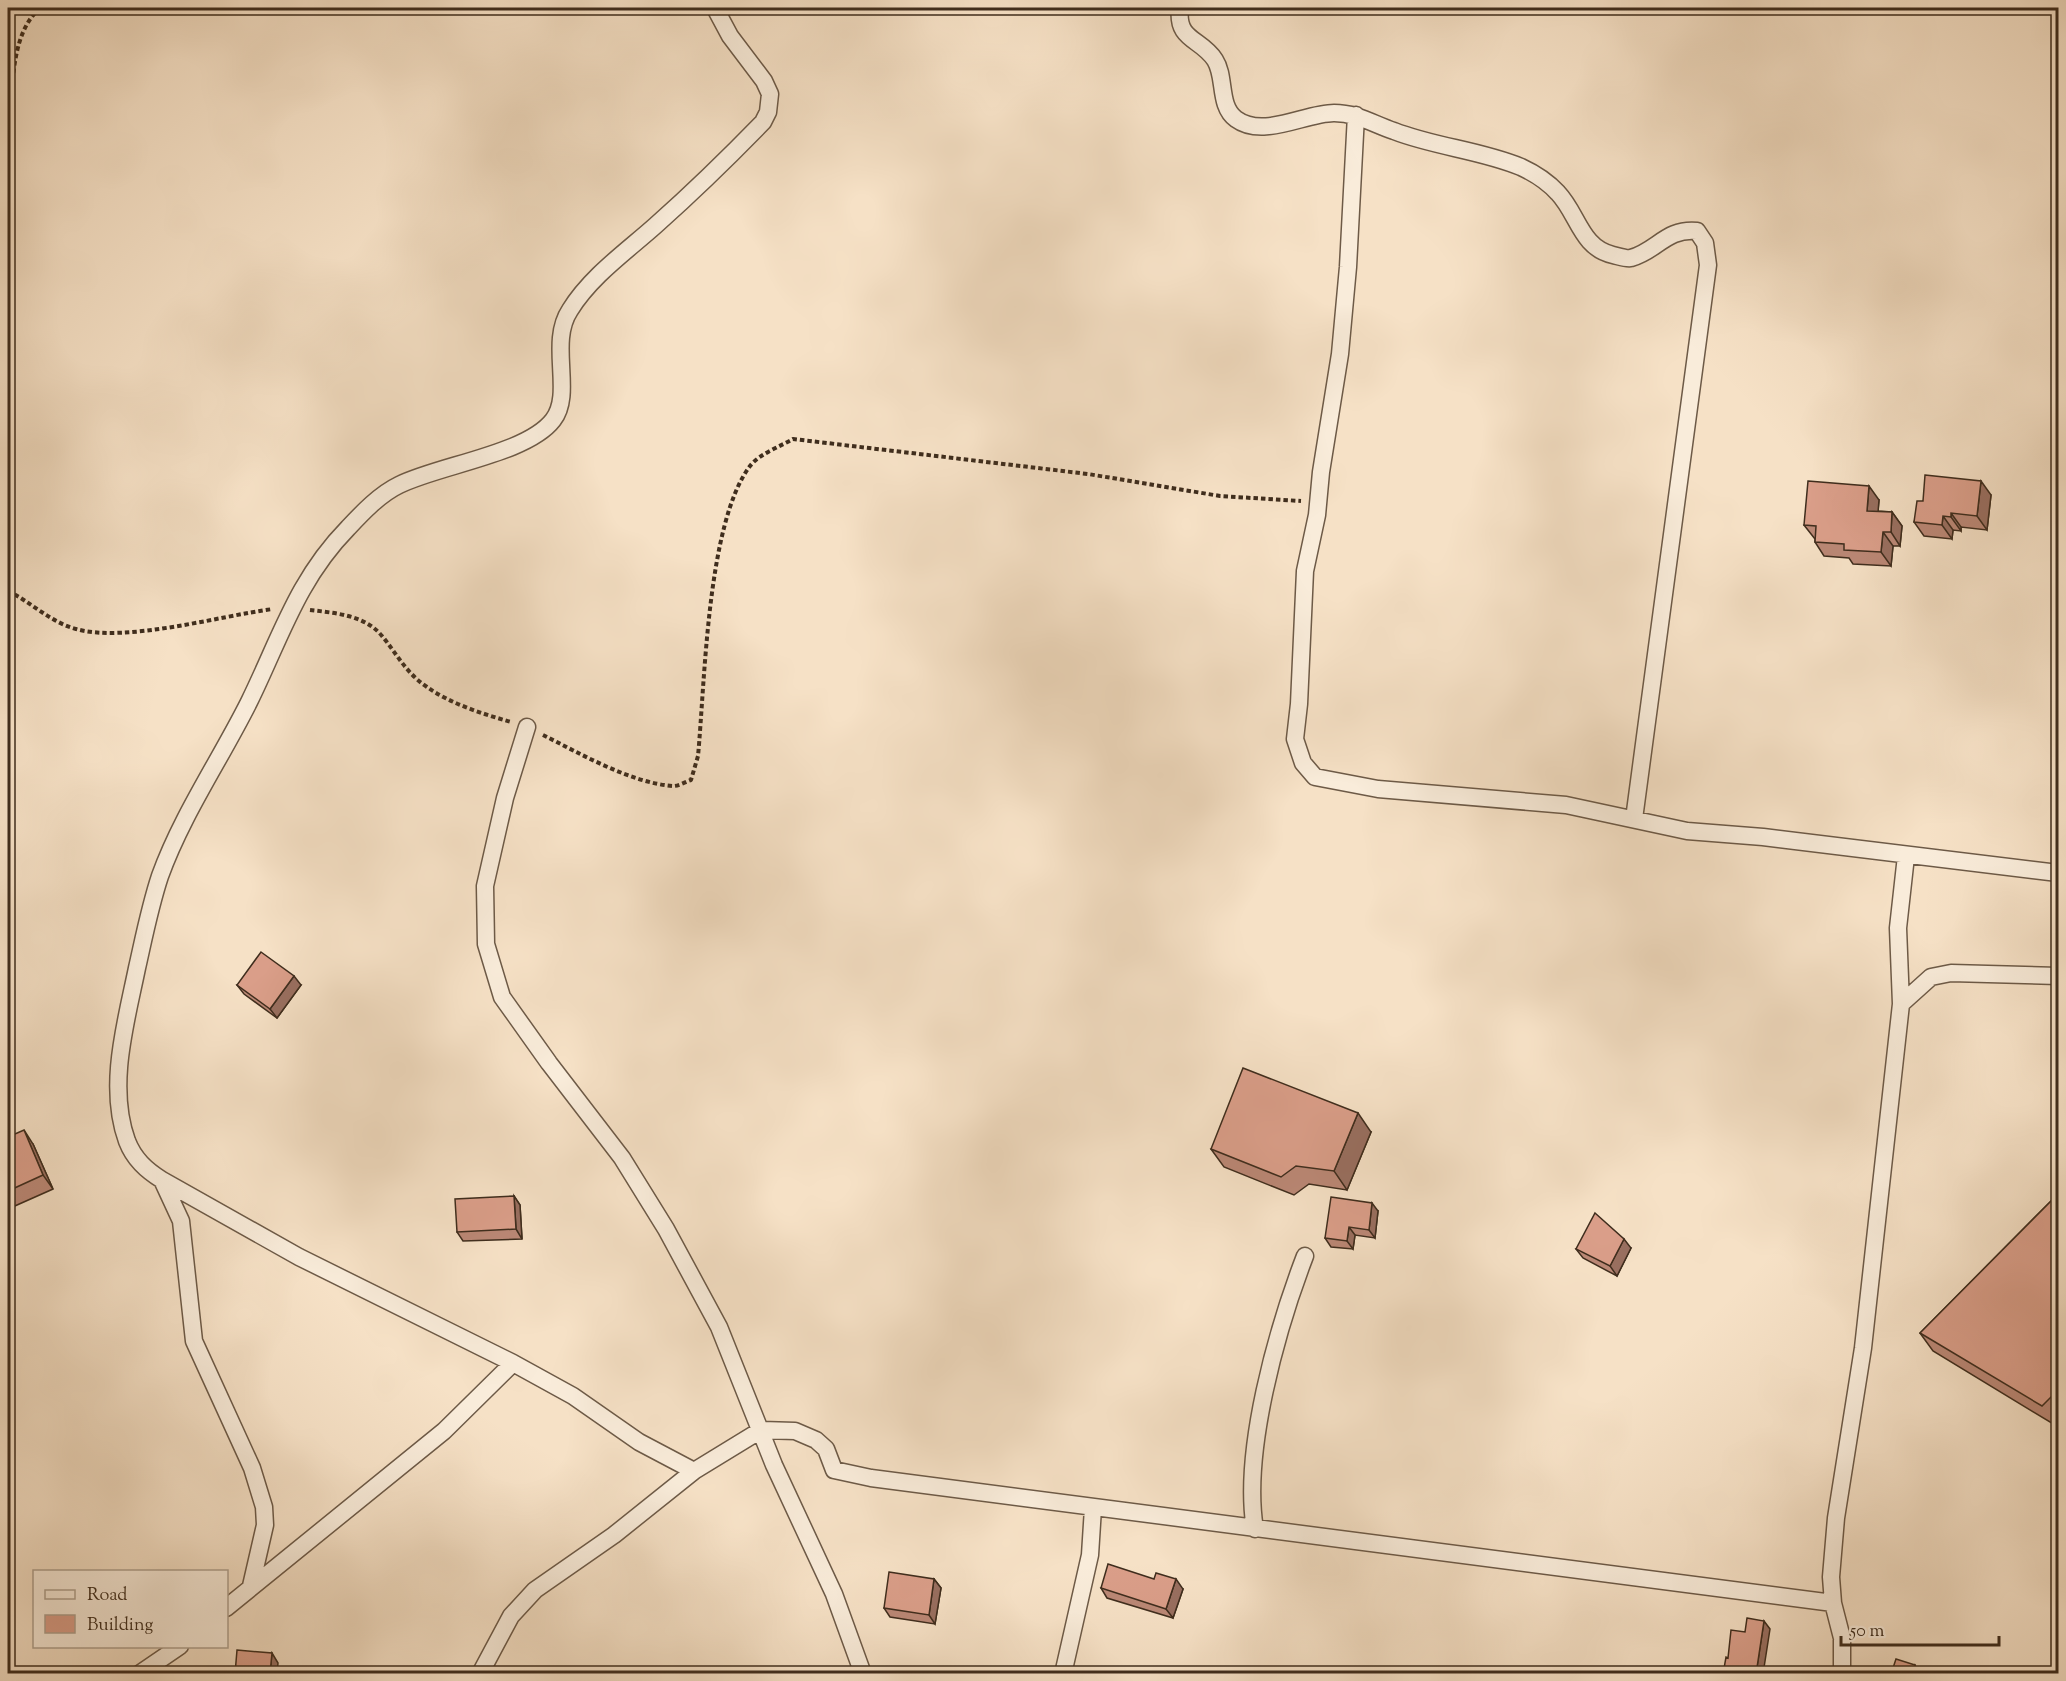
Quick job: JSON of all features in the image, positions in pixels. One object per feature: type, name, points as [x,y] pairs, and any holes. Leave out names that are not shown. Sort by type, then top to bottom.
[{"type":"street","points":[[694,1471],[639,1442],[573,1396],[513,1363],[298,1257],[162,1180],[142,1166],[127,1140],[118,1094],[122,1041],[148,919],[161,875],[189,812],[278,643],[291,607],[314,568],[346,530],[396,486],[508,448],[542,431],[552,422],[558,412],[561,398],[561,330],[569,311],[596,278],[704,182],[763,122],[768,112],[770,94],[764,81],[730,36],[715,8]]},
{"type":"street","points":[[1180,8],[1182,28],[1189,38],[1203,47],[1216,62],[1230,112],[1237,120],[1254,126],[1266,126],[1313,115],[1334,113],[1356,115],[1394,132],[1490,154],[1525,169],[1559,193],[1580,229],[1595,248],[1610,254],[1630,258],[1682,230],[1696,231],[1705,243],[1708,264],[1634,819]]},
{"type":"street","points":[[1356,115],[1348,267],[1340,354],[1317,515],[1305,572],[1299,704],[1294,739],[1303,763],[1315,777],[1390,790],[1566,805],[1687,831],[1763,837],[2058,873]]},
{"type":"street","points":[[528,728],[504,798],[485,886],[486,944],[502,997],[622,1158],[666,1228],[719,1327],[774,1465],[834,1594],[863,1674]]},
{"type":"street","points":[[1842,1674],[1842,1638],[1833,1603],[1831,1577],[1836,1518],[1863,1348],[1901,1004],[1898,928],[1906,856]]},
{"type":"street","points":[[1901,1004],[1931,977],[1951,973],[2058,976]]},
{"type":"street","points":[[162,1180],[181,1221],[194,1341],[252,1468],[264,1507],[265,1525],[251,1586]]},
{"type":"street","points":[[1255,1529],[1250,1502],[1260,1420],[1285,1307],[1305,1256]]},
{"type":"street","points":[[228,1606],[444,1431],[513,1363]]},
{"type":"street","points":[[480,1674],[511,1616],[535,1590],[614,1535],[694,1471],[761,1430],[795,1431],[816,1440],[826,1449],[831,1467],[844,1474],[1833,1603]]},
{"type":"street","points":[[1064,1674],[1090,1555],[1093,1508]]},
{"type":"street","points":[[139,1674],[178,1648]]},
{"type":"path","points":[[8,110],[18,42],[34,13],[40,8]]},
{"type":"path","points":[[8,591],[47,616],[74,628],[95,633],[124,633],[291,607],[339,614],[363,621],[381,634],[405,669],[428,688],[483,714],[528,728],[598,762],[646,780],[676,786],[691,780],[698,756],[721,541],[734,493],[752,464],[793,439],[1088,474],[1220,496],[1307,502],[1317,515]]},
{"type":"building","points":[[1925,475],[1981,481],[1977,516],[1951,513],[1951,517],[1943,516],[1942,525],[1914,522],[1917,501],[1923,501]]},
{"type":"building","points":[[1808,481],[1869,486],[1867,511],[1892,512],[1891,532],[1883,532],[1881,552],[1844,550],[1844,544],[1815,542],[1816,526],[1804,525]]},
{"type":"building","points":[[261,952],[294,976],[270,1009],[237,985]]},
{"type":"building","points":[[1243,1068],[1358,1113],[1334,1171],[1296,1166],[1281,1177],[1211,1149]]},
{"type":"building","points":[[24,1130],[43,1175],[8,1191],[8,1137]]},
{"type":"building","points":[[2058,1194],[2058,1390],[2042,1406],[1920,1333]]},
{"type":"building","points":[[514,1196],[516,1229],[457,1232],[455,1199]]},
{"type":"building","points":[[1331,1197],[1372,1203],[1369,1230],[1349,1227],[1347,1241],[1325,1238]]},
{"type":"building","points":[[1595,1213],[1624,1239],[1610,1266],[1576,1249]]},
{"type":"building","points":[[1108,1564],[1154,1579],[1156,1573],[1176,1579],[1166,1609],[1101,1588]]},
{"type":"building","points":[[889,1572],[934,1579],[929,1615],[884,1608]]},
{"type":"building","points":[[1747,1618],[1764,1621],[1756,1674],[1723,1674],[1726,1657],[1728,1658],[1731,1630],[1745,1632]]},
{"type":"building","points":[[237,1650],[272,1653],[270,1674],[235,1674]]},
{"type":"building","points":[[1896,1659],[1915,1665],[1912,1674],[1891,1674]]}]
